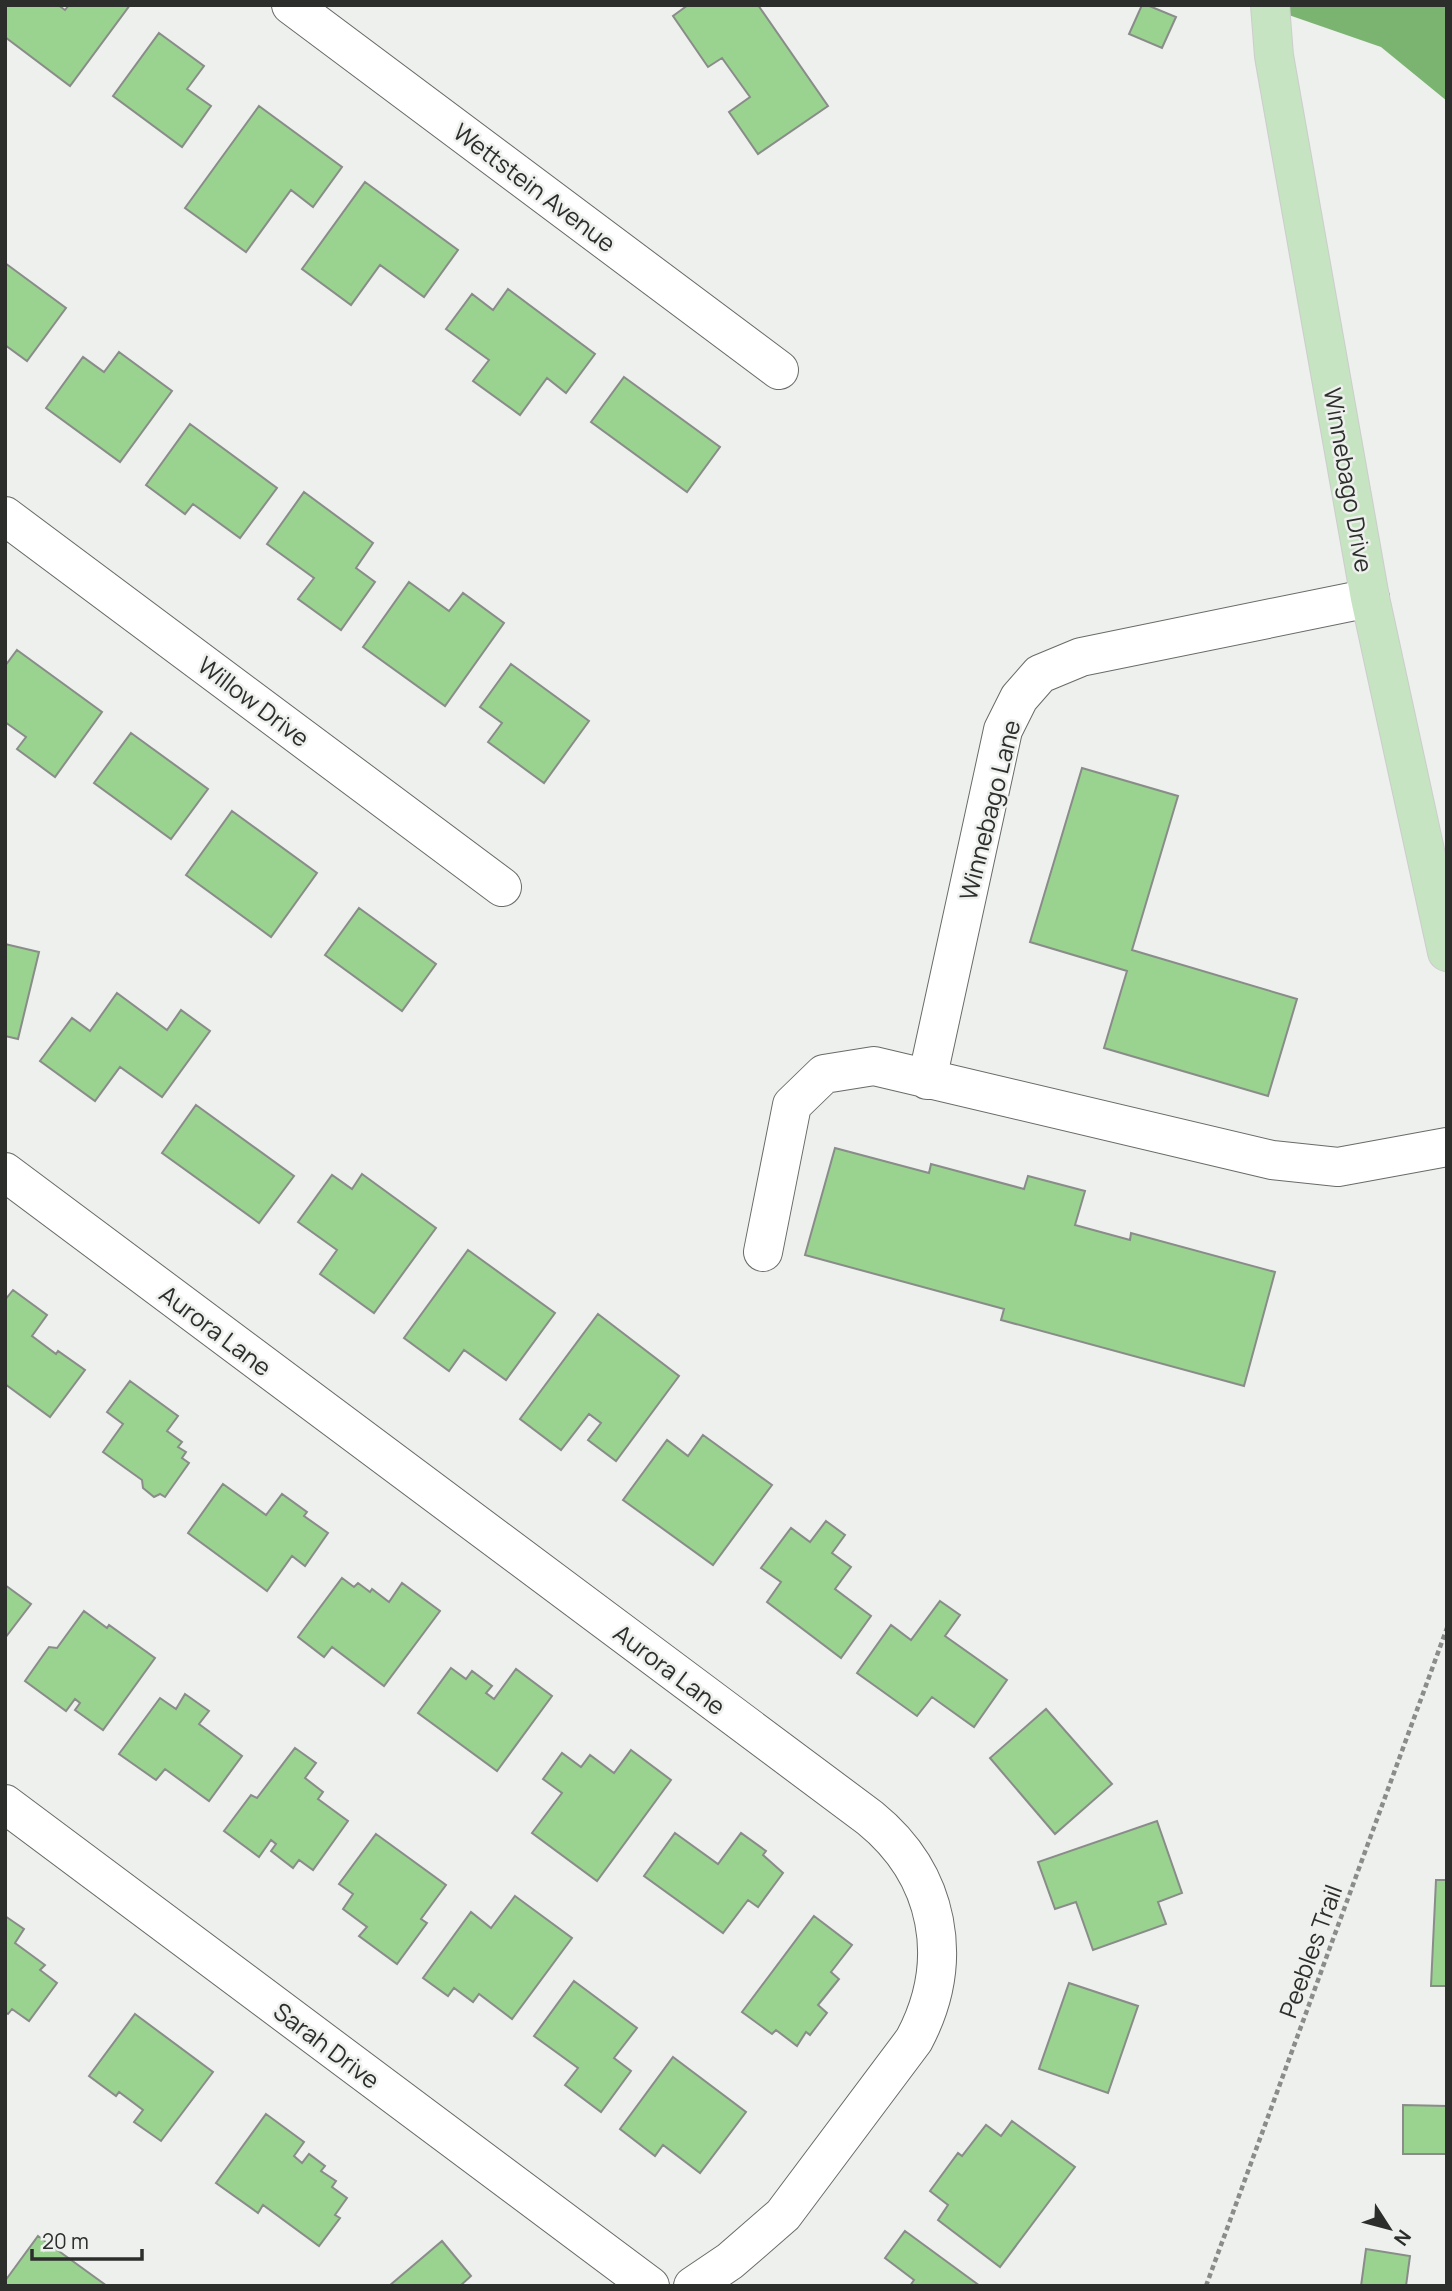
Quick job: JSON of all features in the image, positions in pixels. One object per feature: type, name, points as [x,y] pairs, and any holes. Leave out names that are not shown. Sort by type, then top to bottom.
[{"type":"main road","name":"Winnebago Drive","points":[[1270,5],[1275,56],[1370,598],[1447,952]]},
{"type":"street","name":"Wettstein Avenue","points":[[292,5],[779,370]]},
{"type":"street","name":"Willow Drive","points":[[5,516],[502,887]]},
{"type":"street","name":"Winnebago Lane","points":[[928,1080],[1003,730],[1019,698],[1040,674],[1081,657],[1370,598]]},
{"type":"street","points":[[763,1252],[792,1105],[824,1074],[874,1066],[1272,1160],[1338,1167],[1447,1147]]},
{"type":"street","name":"Aurora Lane","points":[[5,1172],[870,1818],[896,1842],[912,1864],[930,1904],[937,1938],[936,1982],[922,2025],[909,2048],[783,2215],[730,2261],[693,2286]]},
{"type":"street","name":"Sarah Drive","points":[[5,1804],[649,2286]]},
{"type":"path","name":"Peebles Trail","points":[[1206,2286],[1447,1628]]},
{"type":"shaded area","points":[[1260,5],[1447,5],[1447,101],[1381,47]]},
{"type":"building","points":[[5,5],[58,5],[65,10],[69,5],[130,5],[70,86],[5,37]]},
{"type":"building","points":[[688,5],[758,5],[828,106],[758,154],[729,112],[750,97],[722,58],[708,67],[673,16]]},
{"type":"building","points":[[1142,5],[1176,17],[1162,48],[1129,34]]},
{"type":"building","points":[[159,33],[204,66],[187,89],[211,106],[182,147],[113,96]]},
{"type":"building","points":[[259,106],[342,167],[313,207],[291,190],[246,252],[185,208]]},
{"type":"building","points":[[365,182],[458,250],[424,297],[380,265],[351,305],[302,269]]},
{"type":"building","points":[[5,263],[66,308],[27,361],[5,345]]},
{"type":"building","points":[[508,289],[595,354],[566,393],[547,378],[520,415],[473,381],[489,360],[446,329],[472,294],[493,310]]},
{"type":"building","points":[[119,352],[172,391],[120,462],[46,408],[83,357],[104,372]]},
{"type":"building","points":[[624,377],[720,447],[687,492],[591,422]]},
{"type":"building","points":[[190,424],[277,488],[240,538],[193,504],[185,514],[146,485]]},
{"type":"building","points":[[304,492],[373,543],[356,568],[375,582],[341,630],[298,599],[314,578],[267,544]]},
{"type":"building","points":[[409,582],[449,611],[463,593],[504,623],[445,706],[363,647]]},
{"type":"building","points":[[17,650],[102,712],[55,777],[17,749],[26,737],[5,722],[5,666]]},
{"type":"building","points":[[511,664],[589,721],[544,783],[488,742],[502,723],[480,707]]},
{"type":"building","points":[[131,733],[208,789],[171,839],[94,783]]},
{"type":"building","points":[[1082,768],[1178,796],[1132,950],[1297,999],[1268,1096],[1104,1048],[1127,971],[1030,942]]},
{"type":"building","points":[[232,811],[317,873],[271,937],[186,875]]},
{"type":"building","points":[[359,908],[436,964],[402,1011],[325,955]]},
{"type":"building","points":[[5,944],[39,952],[18,1039],[5,1036]]},
{"type":"building","points":[[117,993],[167,1030],[181,1010],[210,1031],[162,1097],[120,1067],[95,1101],[40,1061],[72,1018],[90,1031]]},
{"type":"building","points":[[196,1105],[294,1176],[259,1223],[162,1153]]},
{"type":"building","points":[[835,1148],[929,1173],[931,1164],[1024,1189],[1028,1176],[1085,1191],[1075,1225],[1130,1240],[1131,1233],[1275,1272],[1244,1386],[1001,1320],[1004,1309],[805,1255]]},
{"type":"building","points":[[362,1174],[436,1228],[374,1313],[320,1274],[337,1250],[298,1222],[332,1175],[352,1189]]},
{"type":"building","points":[[468,1250],[555,1313],[506,1380],[464,1350],[449,1371],[404,1338]]},
{"type":"building","points":[[13,1290],[47,1315],[32,1336],[56,1354],[58,1351],[85,1370],[50,1417],[5,1384],[5,1300]]},
{"type":"building","points":[[598,1314],[679,1376],[616,1461],[588,1440],[601,1423],[589,1414],[561,1450],[520,1419]]},
{"type":"building","points":[[130,1381],[178,1416],[167,1431],[182,1442],[178,1447],[186,1452],[182,1458],[189,1463],[165,1497],[160,1494],[154,1497],[143,1488],[142,1480],[103,1452],[123,1424],[107,1412]]},
{"type":"building","points":[[703,1435],[772,1485],[713,1565],[623,1500],[667,1440],[688,1456]]},
{"type":"building","points":[[223,1484],[266,1515],[282,1494],[307,1512],[304,1516],[328,1533],[305,1566],[292,1556],[267,1591],[188,1533]]},
{"type":"building","points":[[826,1521],[845,1535],[832,1553],[851,1567],[835,1589],[871,1616],[841,1658],[767,1602],[781,1582],[761,1568],[791,1528],[810,1542]]},
{"type":"building","points":[[342,1578],[354,1587],[358,1583],[370,1592],[372,1589],[389,1602],[402,1583],[440,1611],[384,1686],[332,1647],[324,1657],[298,1637]]},
{"type":"building","points":[[5,1585],[31,1604],[5,1638]]},
{"type":"building","points":[[940,1601],[960,1615],[945,1636],[1007,1680],[974,1727],[932,1697],[917,1716],[857,1673],[891,1625],[911,1640]]},
{"type":"building","points":[[84,1611],[107,1628],[109,1625],[155,1658],[103,1730],[75,1710],[80,1703],[75,1699],[66,1711],[25,1681],[49,1647],[57,1648]]},
{"type":"building","points":[[451,1668],[466,1679],[472,1671],[492,1686],[486,1693],[494,1699],[516,1669],[552,1696],[497,1771],[418,1713]]},
{"type":"building","points":[[185,1694],[209,1711],[199,1724],[242,1756],[209,1801],[165,1769],[156,1780],[119,1754],[160,1698],[176,1709]]},
{"type":"building","points":[[1046,1709],[1112,1784],[1055,1834],[990,1758]]},
{"type":"building","points":[[295,1748],[316,1763],[305,1778],[323,1792],[318,1799],[348,1821],[313,1870],[299,1860],[293,1868],[271,1851],[276,1844],[271,1840],[259,1857],[224,1831],[251,1795],[257,1798]]},
{"type":"building","points":[[631,1750],[671,1780],[597,1881],[532,1833],[562,1793],[543,1779],[562,1753],[581,1767],[590,1755],[614,1773]]},
{"type":"building","points":[[1157,1821],[1182,1893],[1158,1902],[1166,1924],[1093,1950],[1076,1902],[1055,1909],[1038,1862]]},
{"type":"building","points":[[675,1833],[718,1864],[741,1833],[766,1851],[763,1855],[783,1873],[758,1907],[748,1900],[723,1933],[644,1876]]},
{"type":"building","points":[[376,1834],[446,1885],[421,1919],[427,1923],[397,1964],[359,1936],[367,1927],[343,1909],[353,1894],[339,1884]]},
{"type":"building","points":[[1436,1880],[1447,1880],[1447,1986],[1431,1986]]},
{"type":"building","points":[[515,1896],[572,1938],[512,2019],[479,1994],[473,2002],[454,1988],[448,1996],[423,1978],[471,1912],[491,1928]]},
{"type":"building","points":[[5,1916],[24,1929],[15,1943],[45,1965],[40,1970],[57,1983],[29,2021],[12,2009],[8,2014],[5,2012]]},
{"type":"building","points":[[814,1916],[852,1945],[831,1972],[839,1979],[818,2005],[827,2013],[810,2035],[806,2032],[797,2046],[776,2030],[772,2034],[742,2012]]},
{"type":"building","points":[[574,1981],[637,2028],[614,2058],[631,2071],[601,2112],[565,2085],[578,2068],[534,2036]]},
{"type":"building","points":[[1069,1983],[1138,2006],[1108,2093],[1039,2069]]},
{"type":"building","points":[[135,2014],[213,2072],[161,2141],[134,2122],[143,2110],[119,2092],[116,2096],[89,2076]]},
{"type":"building","points":[[673,2057],[746,2112],[700,2173],[663,2145],[655,2156],[620,2129]]},
{"type":"building","points":[[1403,2105],[1447,2106],[1447,2154],[1403,2154]]},
{"type":"building","points":[[266,2114],[304,2142],[294,2156],[302,2163],[309,2154],[325,2166],[321,2171],[336,2181],[332,2187],[347,2198],[335,2215],[340,2218],[319,2246],[263,2205],[258,2213],[216,2183]]},
{"type":"building","points":[[1012,2121],[1075,2167],[1000,2267],[938,2220],[948,2205],[930,2191],[958,2153],[962,2156],[986,2125],[1001,2136]]},
{"type":"building","points":[[905,2231],[980,2286],[910,2286],[914,2280],[885,2258]]},
{"type":"building","points":[[38,2236],[107,2286],[5,2286],[5,2281]]},
{"type":"building","points":[[442,2241],[471,2276],[460,2286],[389,2286]]},
{"type":"building","points":[[1366,2249],[1410,2256],[1406,2286],[1361,2286]]}]
